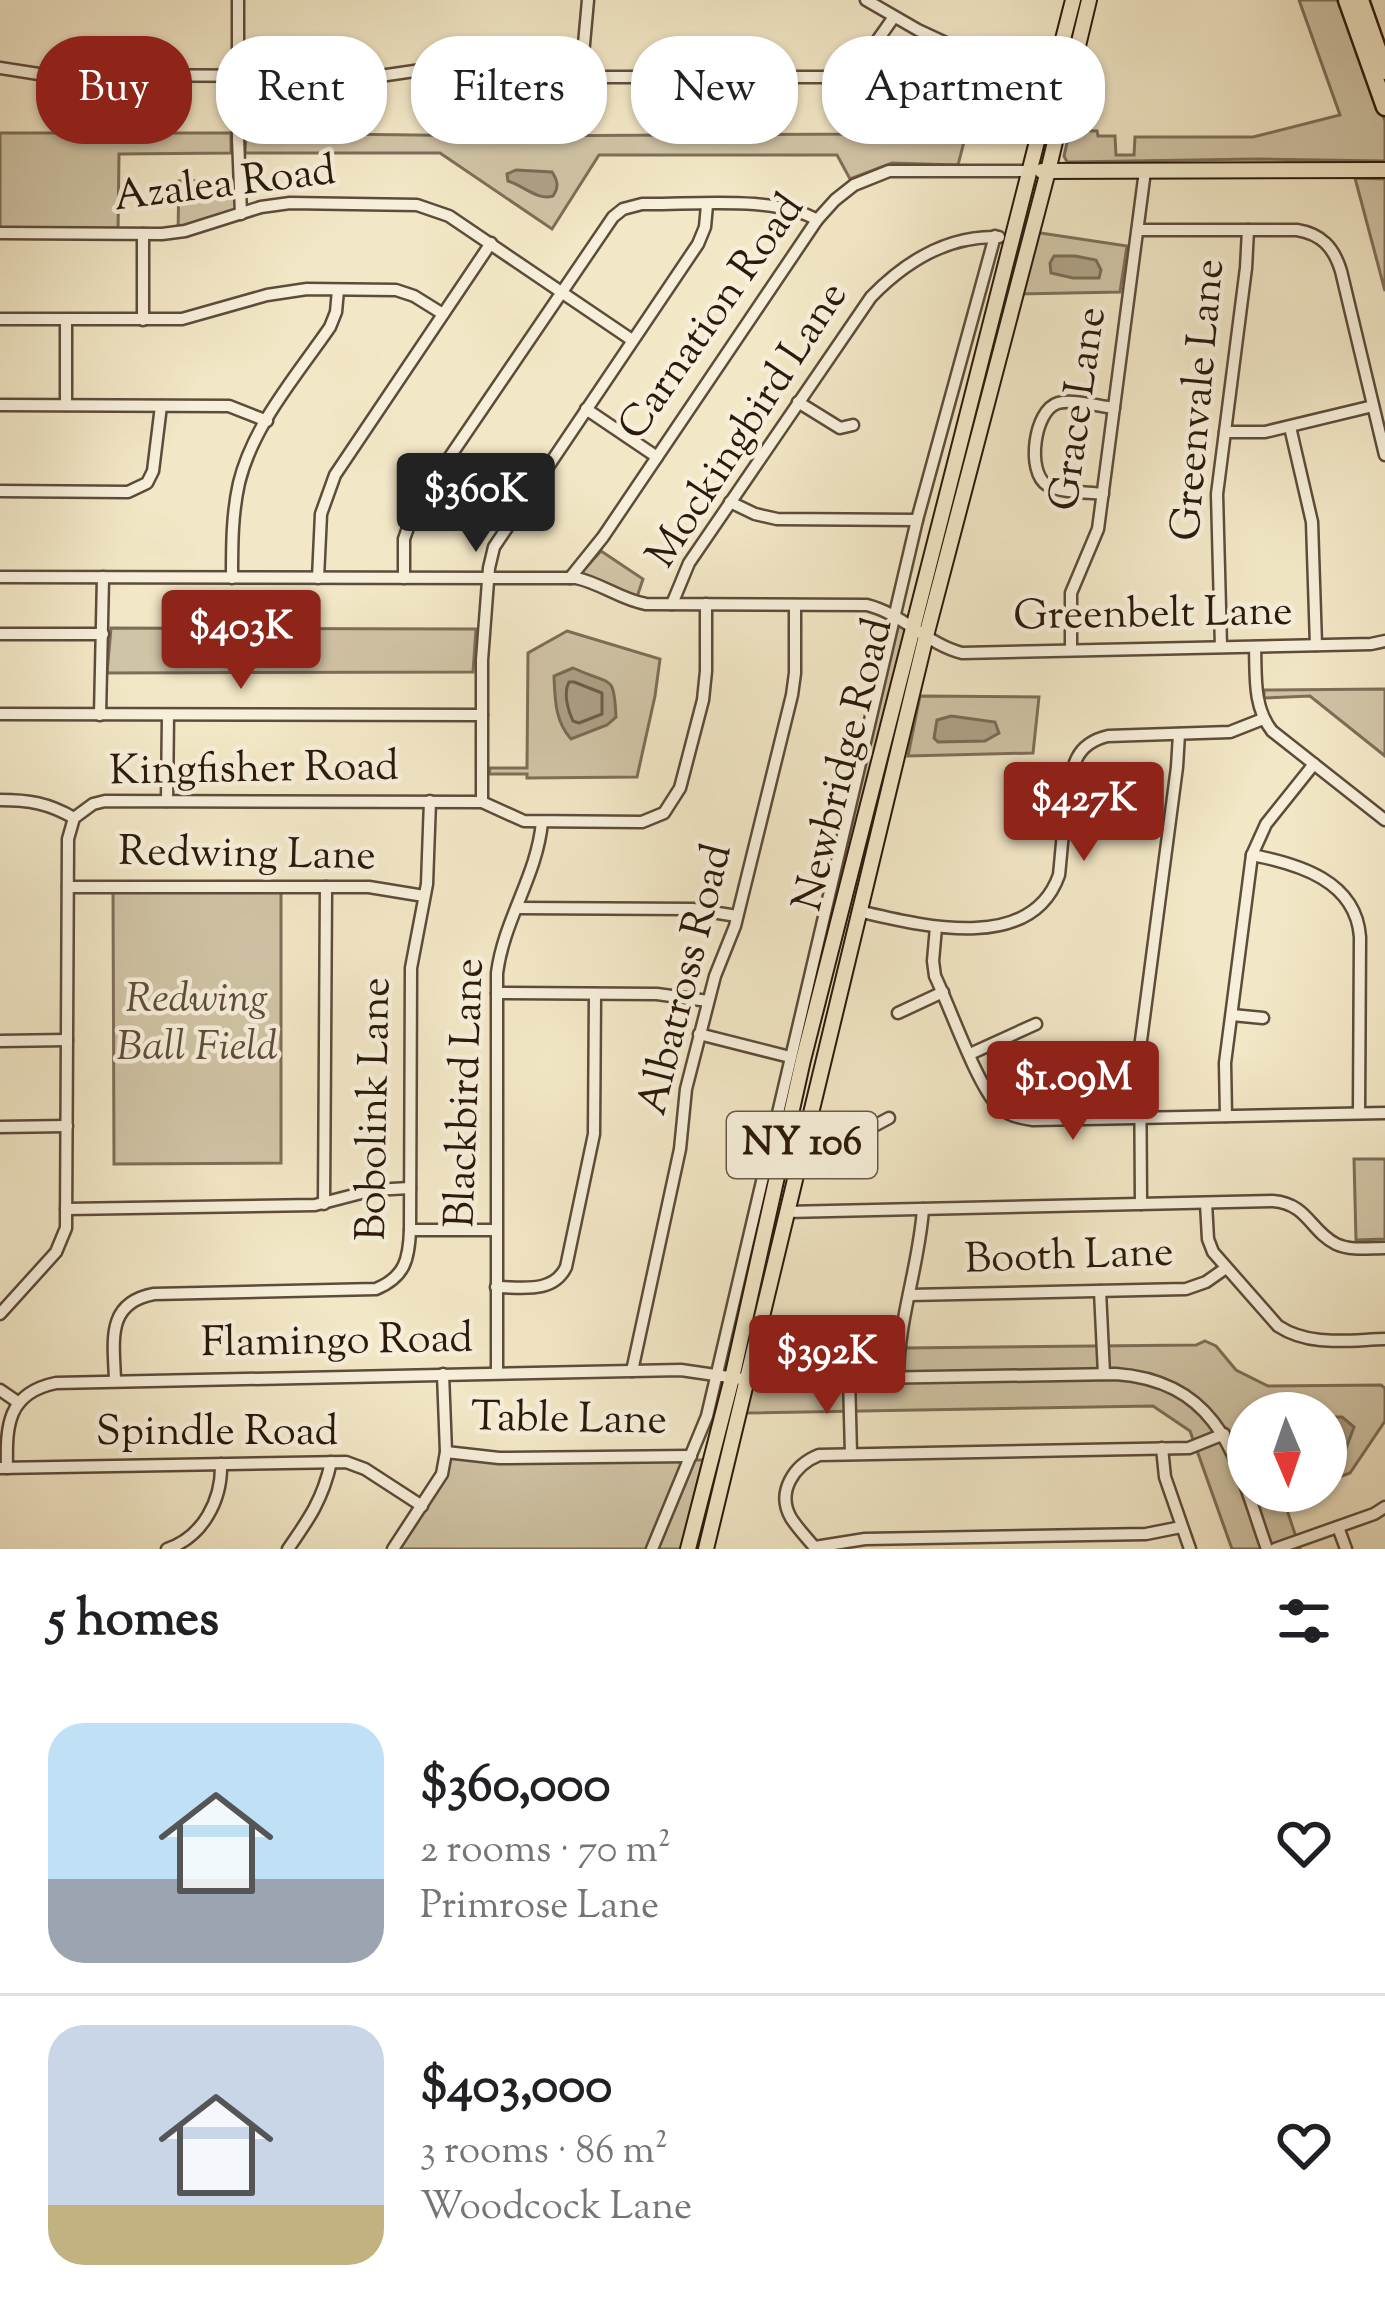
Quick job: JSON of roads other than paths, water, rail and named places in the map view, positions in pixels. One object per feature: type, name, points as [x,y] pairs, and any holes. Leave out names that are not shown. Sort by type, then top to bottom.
[{"type":"highway","points":[[1347,0],[1385,107]]},
{"type":"highway","points":[[1360,0],[1385,71]]},
{"type":"main road","name":"Newbridge Road","points":[[1065,36],[1073,0]]},
{"type":"main road","name":"Newbridge Road","points":[[688,1549],[724,1376],[842,907],[981,394],[1048,171],[1089,0]]},
{"type":"main road","name":"Newbridge Road","points":[[981,394],[1036,144]]},
{"type":"main road","points":[[1029,171],[1383,170]]},
{"type":"main road","name":"Newbridge Road","points":[[706,1549],[859,911],[920,632]]},
{"type":"street","points":[[238,0],[238,36]]},
{"type":"street","points":[[585,36],[588,0]]},
{"type":"street","points":[[866,0],[932,36]]},
{"type":"street","points":[[607,77],[832,77],[860,63],[894,17]]},
{"type":"street","points":[[0,68],[45,75],[216,76]]},
{"type":"street","points":[[240,144],[242,214]]},
{"type":"street","name":"Carnation Road","points":[[570,578],[835,200],[854,185],[889,171],[1029,171]]},
{"type":"street","name":"Grace Lane","points":[[1071,650],[1071,593],[1095,541],[1145,171]]},
{"type":"street","name":"Azalea Road","points":[[0,233],[143,234],[185,231],[290,203],[417,205],[449,216],[632,340]]},
{"type":"street","points":[[404,578],[404,539],[415,508],[608,224],[623,209],[642,204],[786,207],[817,220]]},
{"type":"street","points":[[482,802],[491,554],[698,244],[707,205]]},
{"type":"street","points":[[1138,230],[1305,231],[1319,237],[1333,250],[1341,271],[1385,455]]},
{"type":"street","name":"Greenvale Lane","points":[[1221,647],[1217,494],[1248,230]]},
{"type":"street","points":[[143,234],[143,320]]},
{"type":"street","points":[[652,1549],[724,1376],[790,1057],[917,520],[995,236]]},
{"type":"street","name":"Mockingbird Lane","points":[[672,604],[689,563],[853,321],[887,280],[930,252],[967,240],[995,236],[1012,241]]},
{"type":"street","points":[[318,578],[321,514],[335,475],[490,243]]},
{"type":"street","points":[[0,320],[196,317],[287,290],[396,290],[443,314]]},
{"type":"street","points":[[232,578],[232,527],[240,480],[254,442],[330,327],[338,290]]},
{"type":"street","points":[[66,320],[66,405]]},
{"type":"street","points":[[798,402],[840,428],[853,425]]},
{"type":"street","points":[[1103,494],[1055,488],[1040,479],[1035,465],[1038,429],[1046,410],[1062,402],[1114,408]]},
{"type":"street","points":[[0,405],[229,406],[267,421]]},
{"type":"street","points":[[0,491],[128,491],[141,487],[153,472],[161,406]]},
{"type":"street","points":[[1225,432],[1265,432],[1373,406]]},
{"type":"street","points":[[586,409],[657,457]]},
{"type":"street","points":[[1290,427],[1312,522],[1316,645]]},
{"type":"street","points":[[730,502],[777,519],[917,520]]},
{"type":"street","points":[[0,577],[570,578],[586,580],[632,602],[867,605],[895,615]]},
{"type":"street","points":[[100,715],[103,578]]},
{"type":"street","name":"Kingfisher Road","points":[[0,1314],[56,1252],[66,1228],[68,839],[74,818],[105,801],[430,801],[482,802],[513,818],[542,821],[642,822],[654,818],[670,807],[680,788],[703,700],[706,604]]},
{"type":"street","name":"Albatross Road","points":[[632,1371],[680,1149],[686,1089],[699,1034],[737,916],[792,695],[795,605]]},
{"type":"street","name":"Greenbelt Lane","points":[[895,615],[949,650],[962,653],[1385,641]]},
{"type":"street","points":[[0,634],[103,634]]},
{"type":"street","points":[[1255,646],[1263,719],[1385,820]]},
{"type":"street","points":[[0,714],[482,715]]},
{"type":"street","points":[[167,801],[168,715]]},
{"type":"street","points":[[842,907],[936,927],[985,926],[1035,912],[1049,898],[1059,875],[1072,773],[1081,752],[1092,742],[1108,736],[1230,732],[1263,719]]},
{"type":"street","points":[[1142,1204],[1140,1048],[1179,734]]},
{"type":"street","points":[[1226,1117],[1225,1063],[1252,855],[1266,824],[1314,764]]},
{"type":"street","points":[[0,800],[40,802],[74,818]]},
{"type":"street","name":"Bobolink Lane","points":[[115,1381],[116,1323],[138,1298],[376,1289],[404,1269],[410,1230],[411,968],[430,859],[430,801]]},
{"type":"street","name":"Blackbird Lane","points":[[497,1373],[500,952],[537,856],[542,821]]},
{"type":"street","points":[[1252,855],[1313,872],[1337,889],[1355,911],[1360,938],[1359,1114]]},
{"type":"street","name":"Redwing Lane","points":[[68,887],[369,887],[424,896]]},
{"type":"street","points":[[324,1204],[326,887]]},
{"type":"street","points":[[517,908],[693,908],[737,916]]},
{"type":"street","points":[[936,927],[933,968],[943,992],[992,1100],[1016,1118],[1385,1113]]},
{"type":"street","points":[[898,1012],[943,992]]},
{"type":"street","points":[[497,993],[676,995],[708,1001]]},
{"type":"street","points":[[496,1288],[550,1285],[566,1267],[594,1134],[595,994]]},
{"type":"street","points":[[1232,1015],[1263,1018]]},
{"type":"street","points":[[970,1054],[1036,1024]]},
{"type":"street","points":[[699,1034],[790,1057]]},
{"type":"street","points":[[0,1041],[67,1040]]},
{"type":"street","points":[[806,1127],[878,1126],[889,1118]]},
{"type":"street","points":[[0,1127],[67,1126]]},
{"type":"street","points":[[66,1209],[324,1204],[373,1190],[410,1188]]},
{"type":"street","points":[[786,1211],[1283,1202],[1305,1213],[1337,1244],[1385,1248]]},
{"type":"street","points":[[1207,1203],[1210,1245],[1264,1312],[1290,1334],[1311,1340],[1385,1339]]},
{"type":"street","points":[[898,1377],[900,1338],[920,1247],[923,1209]]},
{"type":"street","points":[[410,1230],[496,1230]]},
{"type":"street","name":"Booth Lane","points":[[910,1295],[1186,1289],[1226,1268]]},
{"type":"street","points":[[1100,1291],[1104,1374]]},
{"type":"street","name":"Flamingo Road","points":[[19,1402],[48,1384],[115,1381],[681,1370],[749,1380],[1104,1374],[1135,1376],[1176,1390],[1208,1414],[1224,1434]]},
{"type":"street","points":[[393,1549],[442,1474],[446,1452],[443,1374]]},
{"type":"street","points":[[849,1378],[851,1454]]},
{"type":"street","points":[[0,1390],[19,1402],[7,1429],[3,1468]]},
{"type":"street","points":[[1181,1526],[1146,1534],[1004,1543],[865,1540],[816,1548],[788,1512],[786,1492],[797,1468],[826,1454],[1162,1448],[1198,1446],[1224,1434],[1271,1549],[1385,1507]]},
{"type":"street","points":[[1162,1448],[1165,1477],[1190,1549]]},
{"type":"street","name":"Table Lane","points":[[446,1452],[499,1458],[691,1456]]},
{"type":"street","points":[[288,1549],[325,1491],[331,1462]]},
{"type":"street","name":"Spindle Road","points":[[3,1468],[346,1462],[365,1468],[422,1506]]},
{"type":"street","points":[[167,1549],[187,1540],[203,1522],[219,1493],[221,1465]]},
{"type":"street","points":[[1338,1527],[1346,1549]]},
{"type":"water","points":[[552,172],[557,184],[553,196],[536,195],[508,181],[507,174]]},
{"type":"water","points":[[1054,256],[1096,260],[1099,278],[1051,273]]},
{"type":"water","points":[[573,668],[612,687],[616,717],[571,739],[559,717],[554,676]]},
{"type":"water","points":[[951,716],[995,722],[999,733],[985,741],[938,742],[934,738],[937,720]]},
{"type":"park label","name":"Redwing Ball Field","points":[[197,1025]]}]
